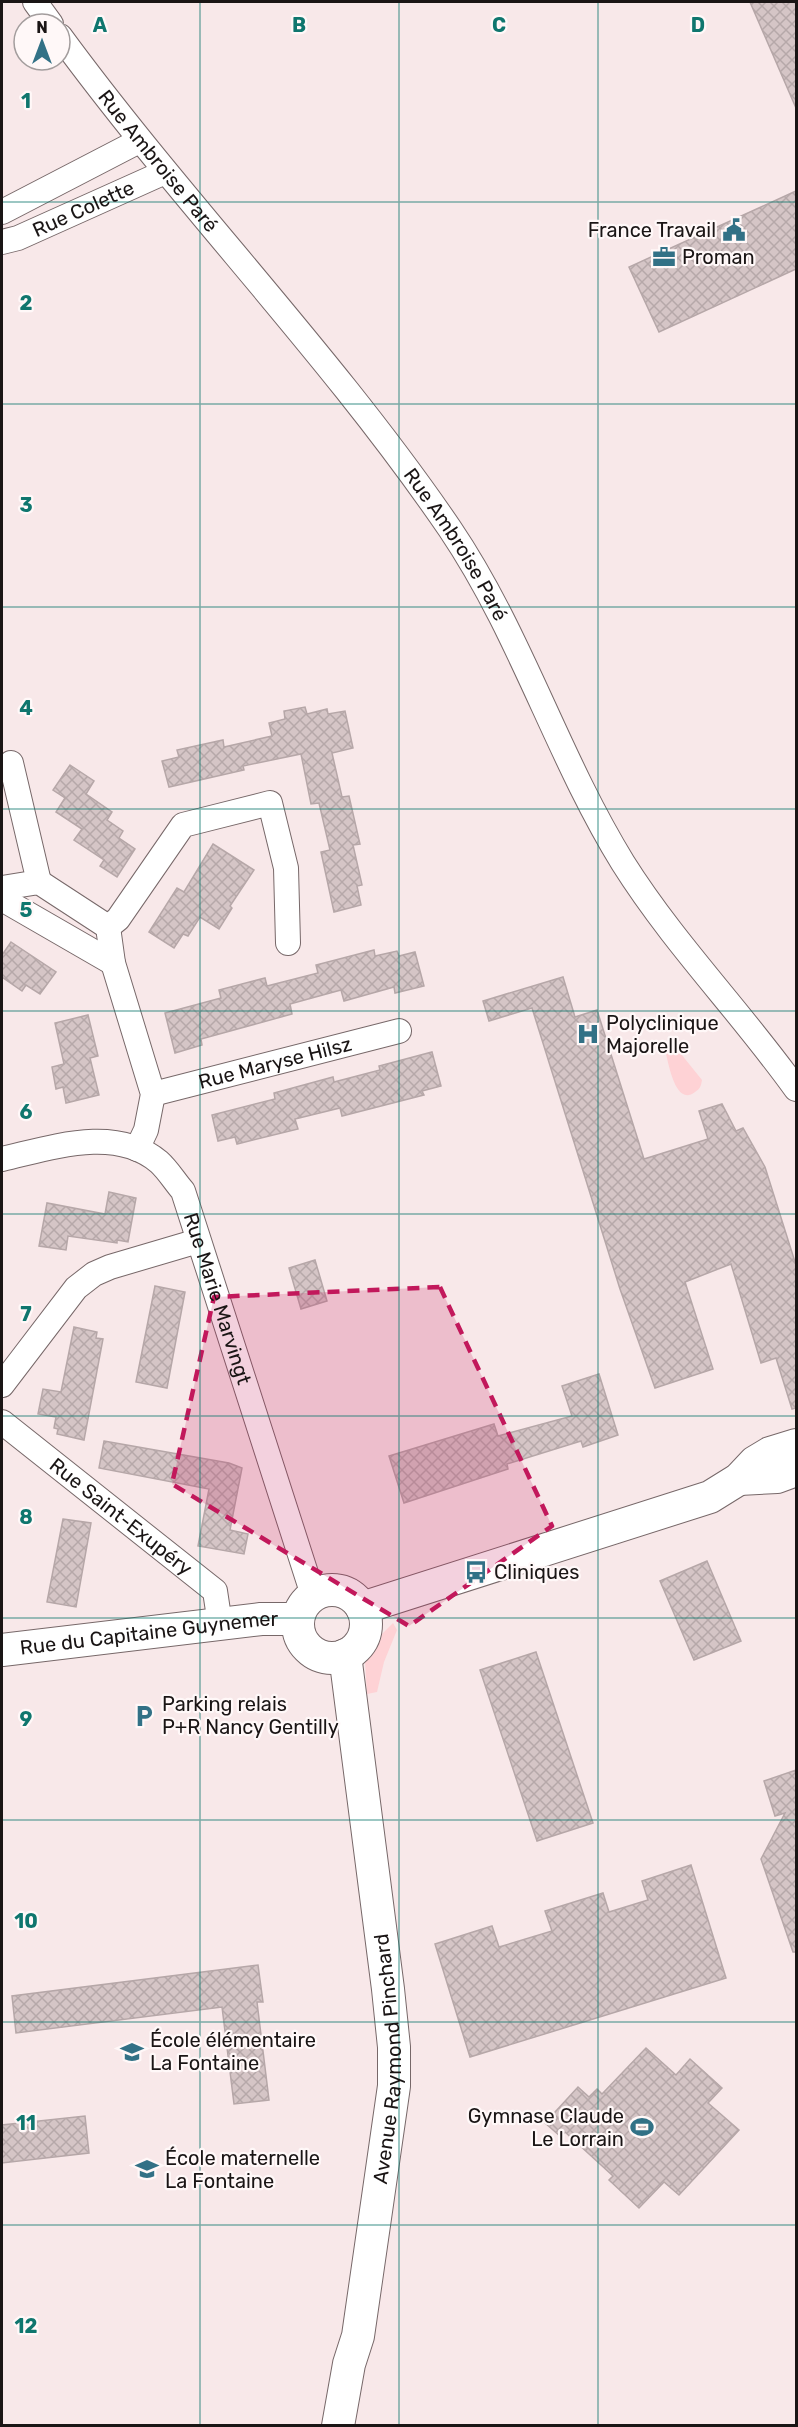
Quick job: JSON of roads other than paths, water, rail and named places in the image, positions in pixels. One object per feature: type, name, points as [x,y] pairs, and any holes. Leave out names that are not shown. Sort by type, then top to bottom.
[{"type":"street","name":"Rue Ambroise Paré","points":[[72,52],[139,141],[270,295],[411,474],[453,534],[509,632],[589,802],[623,863],[660,918],[788,1063],[796,1089]]},
{"type":"street","name":"Rue Colette","points":[[2,212],[139,141]]},
{"type":"street","name":"Rue Colette","points":[[2,242],[18,238],[165,172]]},
{"type":"street","points":[[10,763],[39,882]]},
{"type":"street","points":[[108,927],[118,920],[183,825],[270,803],[286,868],[288,944]]},
{"type":"street","points":[[2,888],[39,882],[108,927],[113,963],[153,1094],[146,1130],[137,1149]]},
{"type":"street","points":[[2,899],[113,963]]},
{"type":"street","name":"Rue Maryse Hilsz","points":[[153,1094],[399,1031]]},
{"type":"street","name":"Rue Marie Marvingt","points":[[2,1159],[77,1142],[106,1142],[137,1149],[159,1162],[183,1191],[306,1607]]},
{"type":"street","points":[[2,1385],[76,1288],[94,1274],[198,1241]]},
{"type":"street","name":"Rue Saint-Exupéry","points":[[2,1422],[215,1592],[220,1624]]},
{"type":"street","points":[[362,1608],[710,1497],[739,1479],[755,1462],[770,1453],[796,1444]]},
{"type":"street","points":[[739,1479],[777,1477],[796,1470]]},
{"type":"street","points":[[335,1590],[346,1593],[362,1608],[366,1622],[364,1637],[355,1649],[345,1655],[325,1657],[310,1650],[300,1636],[306,1607],[324,1591],[335,1590]]},
{"type":"street","name":"Rue du Capitaine Guynemer","points":[[2,1650],[220,1624],[261,1618],[306,1607]]},
{"type":"street","name":"Avenue Raymond Pinchard","points":[[338,2426],[362,2314],[392,2114],[394,2077],[394,2047],[388,1989],[345,1655]]},
{"type":"place","name":"France Travail","points":[[734,230]]},
{"type":"place","name":"Proman","points":[[664,257]]},
{"type":"place","name":"Polyclinique Majorelle","points":[[588,1034]]},
{"type":"place","name":"Cliniques","points":[[476,1572]]},
{"type":"place","name":"Parking relais P+R Nancy Gentilly","points":[[144,1716]]},
{"type":"place","name":"École élémentaire La Fontaine","points":[[132,2052]]},
{"type":"place","name":"Gymnase Claude Le Lorrain","points":[[642,2127]]},
{"type":"place","name":"École maternelle La Fontaine","points":[[147,2169]]}]
